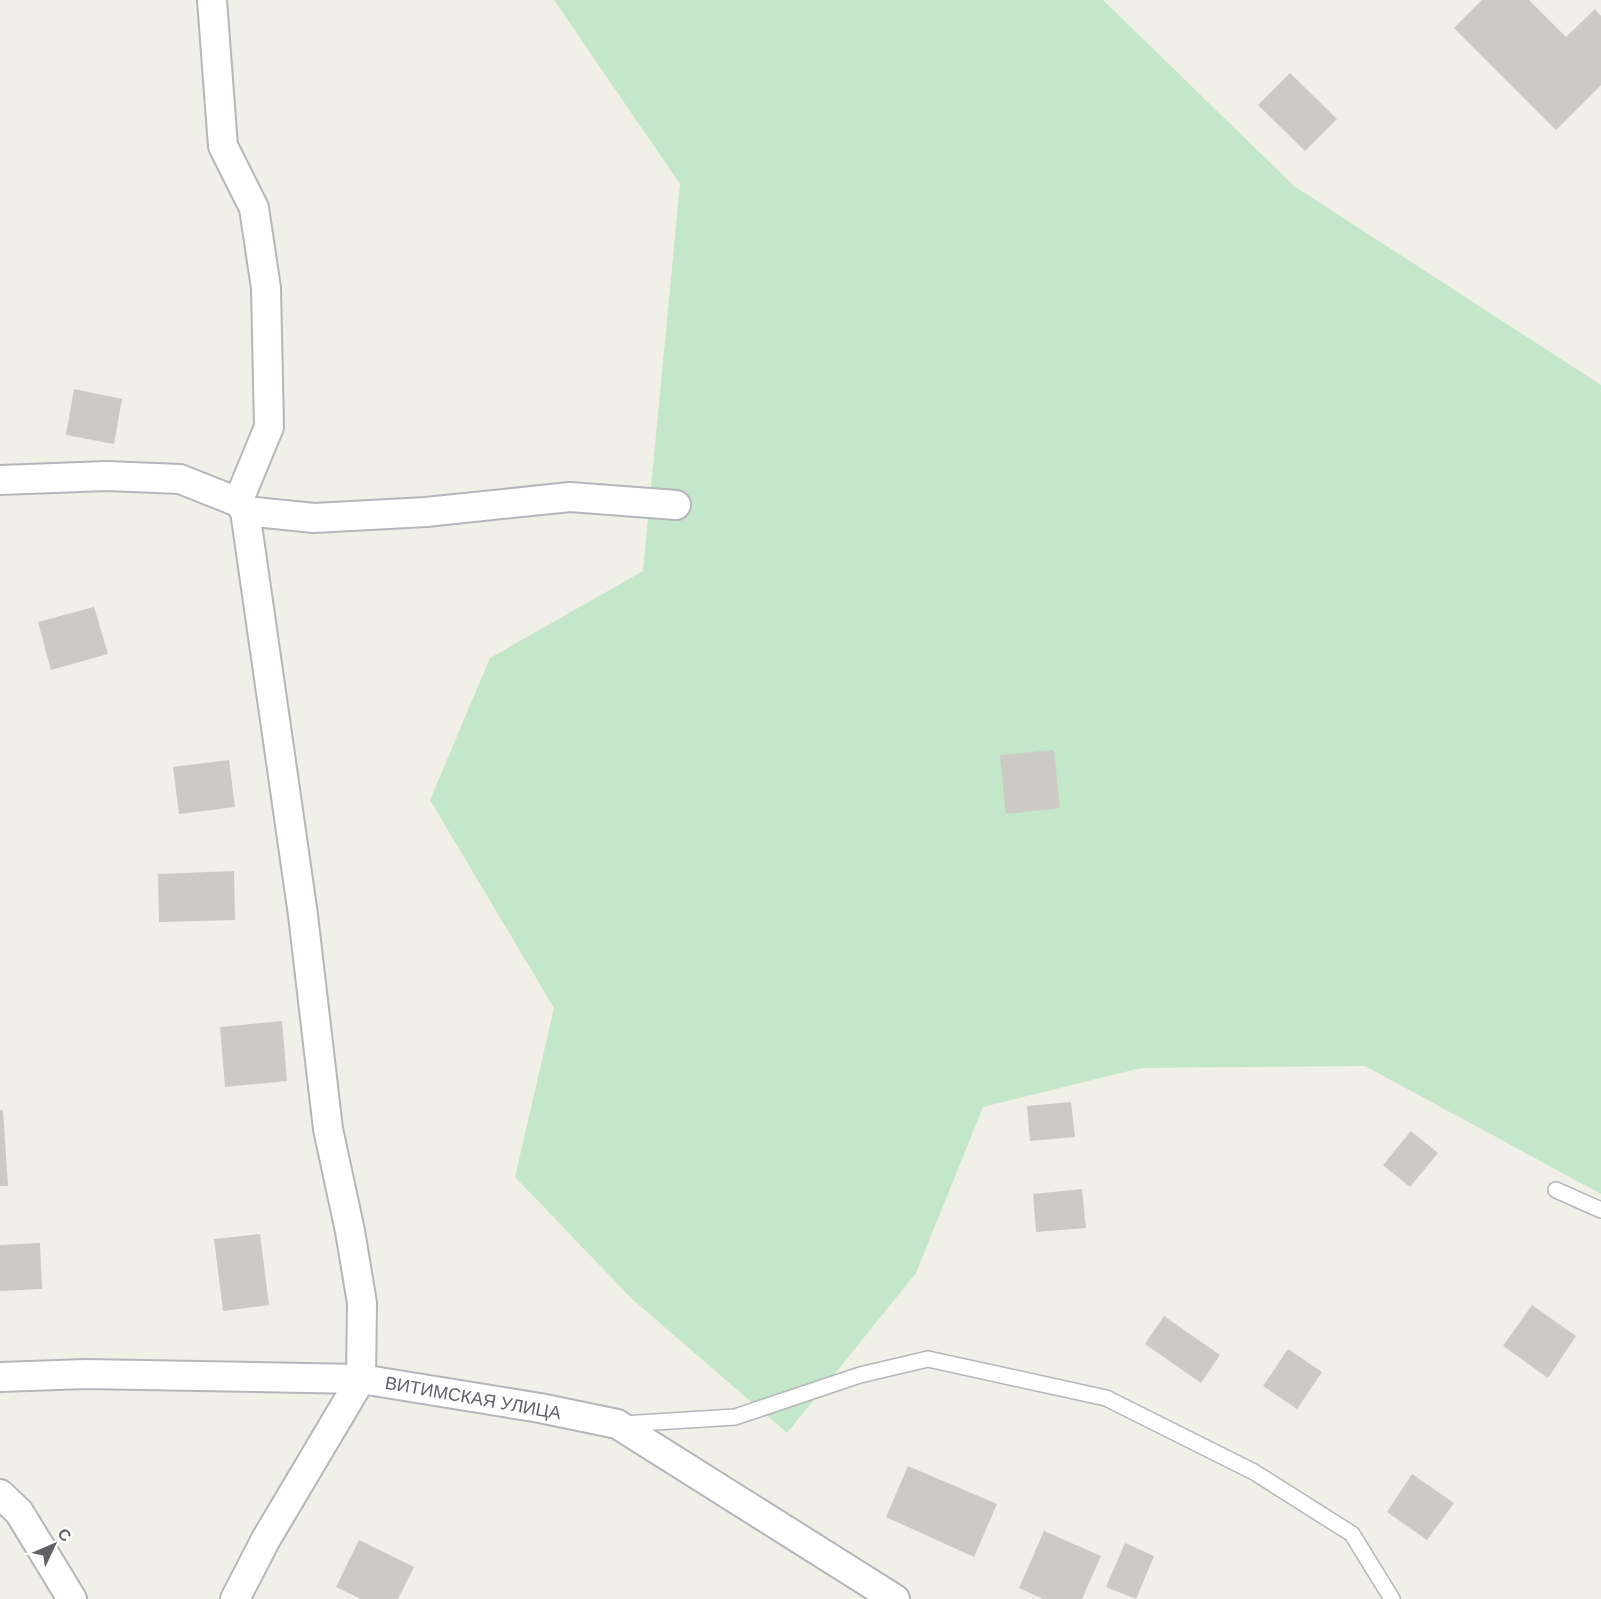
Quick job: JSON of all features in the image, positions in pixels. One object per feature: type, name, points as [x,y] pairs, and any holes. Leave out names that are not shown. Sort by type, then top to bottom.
[{"type":"street","points":[[212,0],[223,146],[254,208],[266,288],[269,428],[242,507],[303,915],[328,1129],[350,1231],[362,1303],[361,1379],[266,1539],[235,1599]]},
{"type":"street","points":[[0,480],[107,476],[180,479],[242,507],[314,518],[426,512],[570,497],[676,505]]},
{"type":"street","name":"ВИТИМСКАЯ УЛИЦА","points":[[0,1377],[97,1374],[361,1379],[540,1408],[617,1424],[895,1599]]},
{"type":"street","points":[[0,1494],[19,1512],[72,1599]]},
{"type":"lane","points":[[1556,1190],[1601,1210]]},
{"type":"lane","points":[[617,1424],[735,1417],[860,1375],[928,1359],[1106,1398],[1254,1472],[1352,1534],[1392,1599]]},
{"type":"green space","points":[[554,0],[1103,0],[1294,186],[1601,385],[1601,1194],[1365,1066],[1141,1068],[983,1107],[916,1273],[787,1433],[631,1298],[515,1177],[554,1008],[430,800],[490,658],[643,571],[680,184]]},
{"type":"building","points":[[1482,0],[1529,0],[1566,37],[1595,9],[1601,16],[1601,85],[1556,130],[1454,28]]},
{"type":"building","points":[[1290,73],[1337,119],[1305,151],[1258,105]]},
{"type":"building","points":[[74,389],[122,399],[114,444],[66,435]]},
{"type":"building","points":[[94,607],[108,654],[51,670],[38,622]]},
{"type":"building","points":[[1054,750],[1060,808],[1006,814],[1000,755]]},
{"type":"building","points":[[229,760],[235,807],[179,814],[173,767]]},
{"type":"building","points":[[234,871],[235,920],[159,922],[158,874]]},
{"type":"building","points":[[282,1021],[287,1081],[225,1087],[220,1027]]},
{"type":"building","points":[[1071,1102],[1075,1137],[1030,1141],[1027,1106]]},
{"type":"building","points":[[0,1110],[3,1110],[8,1186],[0,1186]]},
{"type":"building","points":[[1411,1131],[1438,1153],[1410,1187],[1383,1165]]},
{"type":"building","points":[[1082,1189],[1086,1228],[1036,1232],[1033,1194]]},
{"type":"building","points":[[260,1234],[269,1305],[223,1311],[214,1239]]},
{"type":"building","points":[[40,1243],[42,1289],[0,1291],[0,1245]]},
{"type":"building","points":[[1532,1305],[1576,1336],[1548,1378],[1503,1346]]},
{"type":"building","points":[[1164,1316],[1220,1355],[1201,1383],[1145,1344]]},
{"type":"building","points":[[1288,1349],[1322,1372],[1297,1409],[1263,1386]]},
{"type":"building","points":[[908,1466],[997,1504],[974,1557],[886,1517]]},
{"type":"building","points":[[1412,1474],[1454,1503],[1427,1540],[1387,1512]]},
{"type":"building","points":[[1044,1531],[1101,1556],[1082,1599],[1043,1599],[1019,1588]]},
{"type":"building","points":[[359,1540],[414,1567],[398,1599],[361,1599],[336,1587]]},
{"type":"building","points":[[1125,1543],[1154,1556],[1136,1599],[1106,1587]]}]
